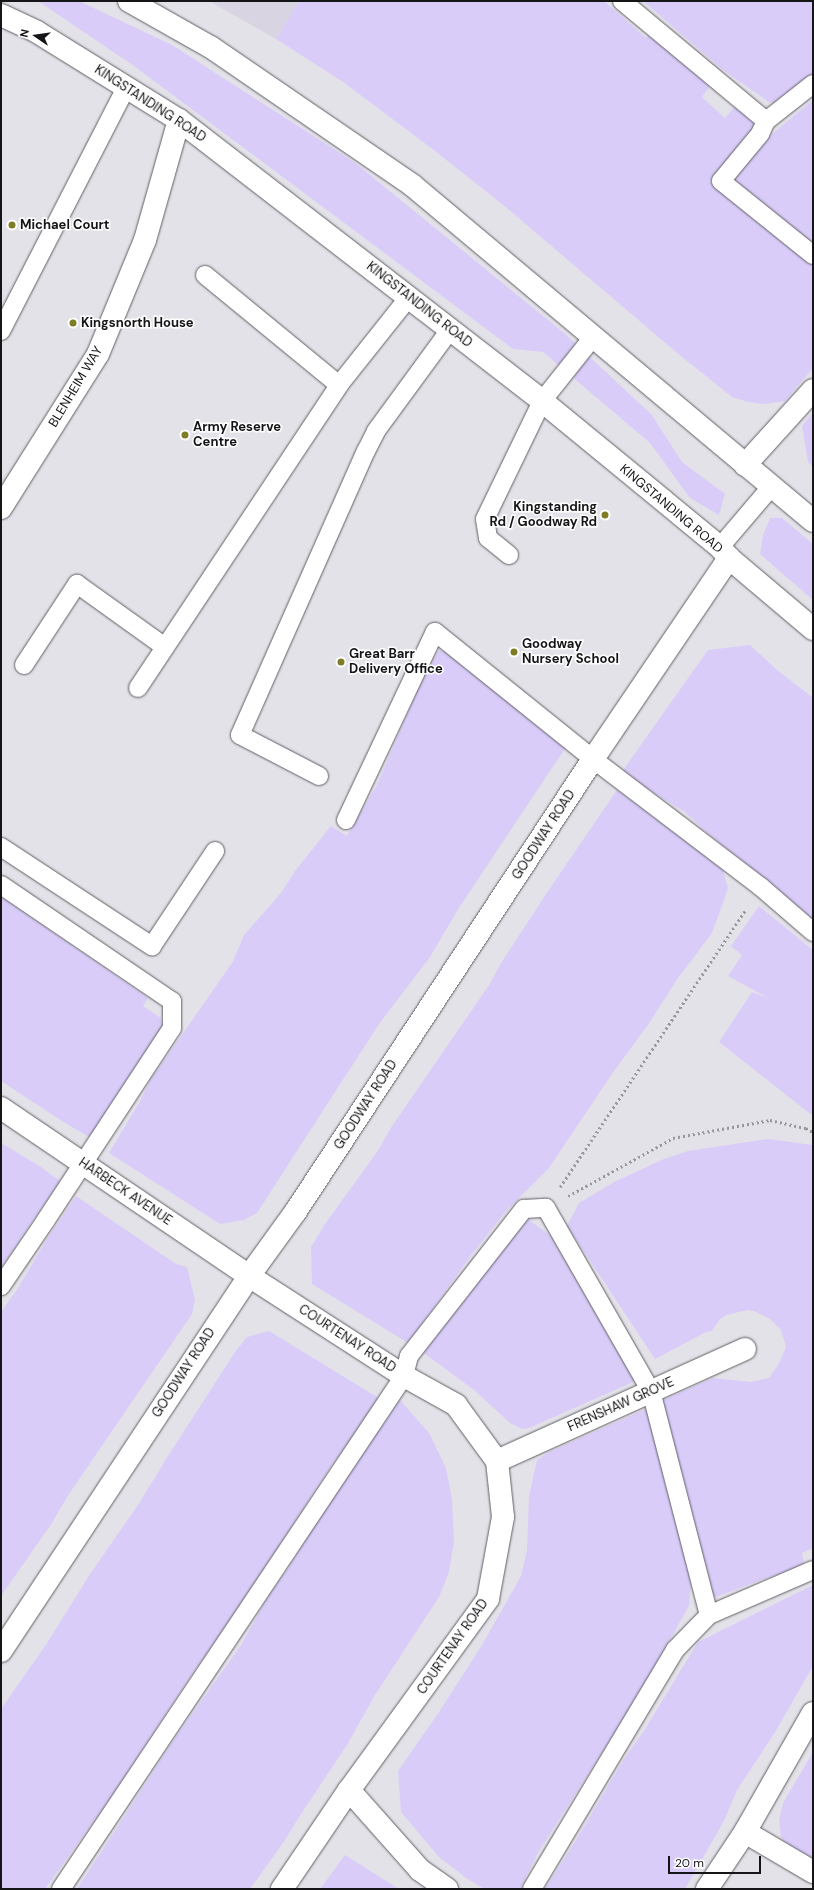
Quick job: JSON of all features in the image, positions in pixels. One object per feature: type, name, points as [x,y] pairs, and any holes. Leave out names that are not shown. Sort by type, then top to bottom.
[{"type":"street","points":[[129,1],[212,48],[412,185],[744,465],[813,521]]},
{"type":"street","name":"KINGSTANDING ROAD","points":[[1,15],[37,32],[179,120],[542,401],[813,629]]},
{"type":"street","name":"BLENHEIM WAY","points":[[1,508],[98,354],[145,240],[179,120]]},
{"type":"street","points":[[744,465],[813,390]]},
{"type":"street","name":"GOODWAY ROAD","points":[[1,1651],[249,1276],[296,1210],[593,759],[724,553]]},
{"type":"street","name":"HARBECK AVENUE","points":[[1,1108],[249,1276]]},
{"type":"street","name":"COURTENAY ROAD","points":[[249,1276],[404,1376],[456,1405],[497,1461],[503,1517],[488,1599],[349,1790],[282,1889]]},
{"type":"street","name":"FRENSHAW GROVE","points":[[497,1461],[745,1349]]},
{"type":"street","points":[[707,1889],[745,1832],[813,1713]]},
{"type":"street","points":[[349,1790],[420,1870],[447,1889]]},
{"type":"street","points":[[745,1832],[813,1872]]},
{"type":"lane","points":[[622,1],[766,121]]},
{"type":"lane","points":[[813,84],[766,121],[760,134],[721,181],[813,255]]},
{"type":"lane","points":[[1,331],[126,88]]},
{"type":"lane","points":[[205,275],[339,385]]},
{"type":"lane","points":[[138,688],[339,385],[409,297]]},
{"type":"lane","points":[[319,776],[240,735],[376,431],[450,330]]},
{"type":"lane","points":[[509,555],[488,538],[485,519],[542,401],[592,337]]},
{"type":"lane","points":[[724,553],[771,487]]},
{"type":"lane","points":[[24,665],[77,584],[165,647]]},
{"type":"lane","points":[[346,820],[435,632],[593,759],[761,887],[813,932]]},
{"type":"lane","points":[[1,848],[152,946],[215,851]]},
{"type":"lane","points":[[1,885],[172,1001],[172,1028],[1,1286]]},
{"type":"lane","points":[[61,1889],[404,1376],[409,1356],[524,1209],[546,1208],[651,1391],[709,1615]]},
{"type":"lane","points":[[532,1889],[675,1650],[709,1615],[813,1570]]},
{"type":"path","points":[[546,1208],[761,887]]},
{"type":"path","points":[[546,1208],[673,1138],[770,1120],[806,1128],[813,1132]]},
{"type":"shaded area","points":[[38,1],[79,1],[172,45],[354,162],[564,333],[652,415],[682,462],[725,494],[719,515],[690,498],[650,443],[543,352],[513,349],[134,66]]},
{"type":"shaded area","points":[[209,1],[299,1],[276,39]]},
{"type":"shaded area","points":[[299,1],[604,1],[646,38],[651,33],[710,86],[702,97],[725,118],[737,104],[754,117],[754,131],[710,182],[813,265],[813,368],[785,401],[764,404],[748,402],[732,397],[676,352],[502,204],[435,151],[343,82],[276,39]]},
{"type":"shaded area","points":[[643,1],[813,1],[813,78],[779,104],[769,102],[723,70]]},
{"type":"shaded area","points":[[813,100],[813,245],[731,180],[755,148]]},
{"type":"shaded area","points":[[813,412],[813,467],[808,462],[802,426]]},
{"type":"shaded area","points":[[770,518],[782,518],[813,544],[813,600],[760,554],[763,535]]},
{"type":"shaded area","points":[[750,645],[776,669],[813,698],[813,920],[704,830],[685,812],[621,773],[708,650]]},
{"type":"shaded area","points":[[439,650],[460,657],[568,744],[459,908],[430,957],[379,1024],[257,1213],[244,1220],[220,1224],[109,1153],[139,1103],[151,1079],[232,963],[244,935],[281,893],[295,871],[331,826],[347,836],[377,785],[422,679]]},
{"type":"shaded area","points":[[617,790],[722,868],[728,888],[712,933],[678,978],[648,1025],[614,1071],[549,1168],[508,1209],[472,1254],[408,1343],[312,1284],[311,1247],[325,1224],[377,1152],[390,1129],[489,985],[501,963],[548,891]]},
{"type":"shaded area","points":[[1,897],[148,998],[143,1006],[161,1018],[163,1028],[91,1138],[65,1123],[1,1081]]},
{"type":"shaded area","points":[[759,906],[813,950],[813,1116],[719,1042],[752,992],[768,998],[728,976],[742,955],[731,946]]},
{"type":"shaded area","points":[[768,1139],[813,1145],[813,1548],[802,1553],[805,1567],[772,1576],[713,1598],[659,1402],[713,1378],[751,1382],[769,1378],[778,1365],[786,1347],[781,1330],[770,1319],[754,1311],[747,1310],[727,1315],[720,1319],[712,1331],[706,1332],[655,1359],[567,1226],[579,1203],[616,1181],[664,1159],[688,1151]]},
{"type":"shaded area","points":[[1,1143],[38,1165],[60,1181],[1,1267]]},
{"type":"shaded area","points":[[76,1196],[176,1264],[187,1267],[195,1300],[192,1314],[67,1497],[52,1523],[1,1596],[1,1312],[18,1288],[47,1239]]},
{"type":"shaded area","points":[[525,1217],[551,1236],[574,1276],[597,1309],[638,1380],[529,1428],[522,1429],[510,1423],[474,1390],[421,1351]]},
{"type":"shaded area","points":[[269,1331],[382,1400],[331,1466],[223,1632],[191,1675],[111,1797],[45,1889],[1,1889],[1,1709],[47,1643],[90,1574],[138,1505],[235,1352],[247,1337]]},
{"type":"shaded area","points":[[400,1400],[429,1433],[446,1468],[452,1499],[454,1541],[449,1572],[439,1597],[375,1695],[347,1745],[285,1840],[250,1889],[77,1889],[175,1738],[241,1645],[269,1595],[288,1569],[329,1502]]},
{"type":"shaded area","points":[[648,1408],[680,1530],[691,1581],[689,1606],[637,1698],[539,1851],[520,1889],[484,1889],[466,1878],[439,1857],[401,1812],[398,1771],[437,1715],[482,1645],[521,1576],[527,1550],[529,1496],[537,1460],[549,1452]]},
{"type":"shaded area","points":[[813,1585],[813,1666],[774,1734],[737,1790],[724,1821],[685,1889],[545,1889],[624,1759],[645,1729],[698,1642]]},
{"type":"shaded area","points":[[813,1752],[813,1860],[790,1849],[781,1837],[779,1820],[783,1803]]},
{"type":"shaded area","points":[[345,1855],[399,1889],[320,1889]]},
{"type":"place","name":"Michael Court","points":[[12,225]]},
{"type":"place","name":"Kingsnorth House","points":[[73,323]]},
{"type":"place","name":"Army Reserve Centre","points":[[185,435]]},
{"type":"place","name":"Kingstanding Rd / Goodway Rd","points":[[605,515]]},
{"type":"place","name":"Goodway Nursery School","points":[[514,652]]},
{"type":"place","name":"Great Barr Delivery Office","points":[[341,662]]}]
